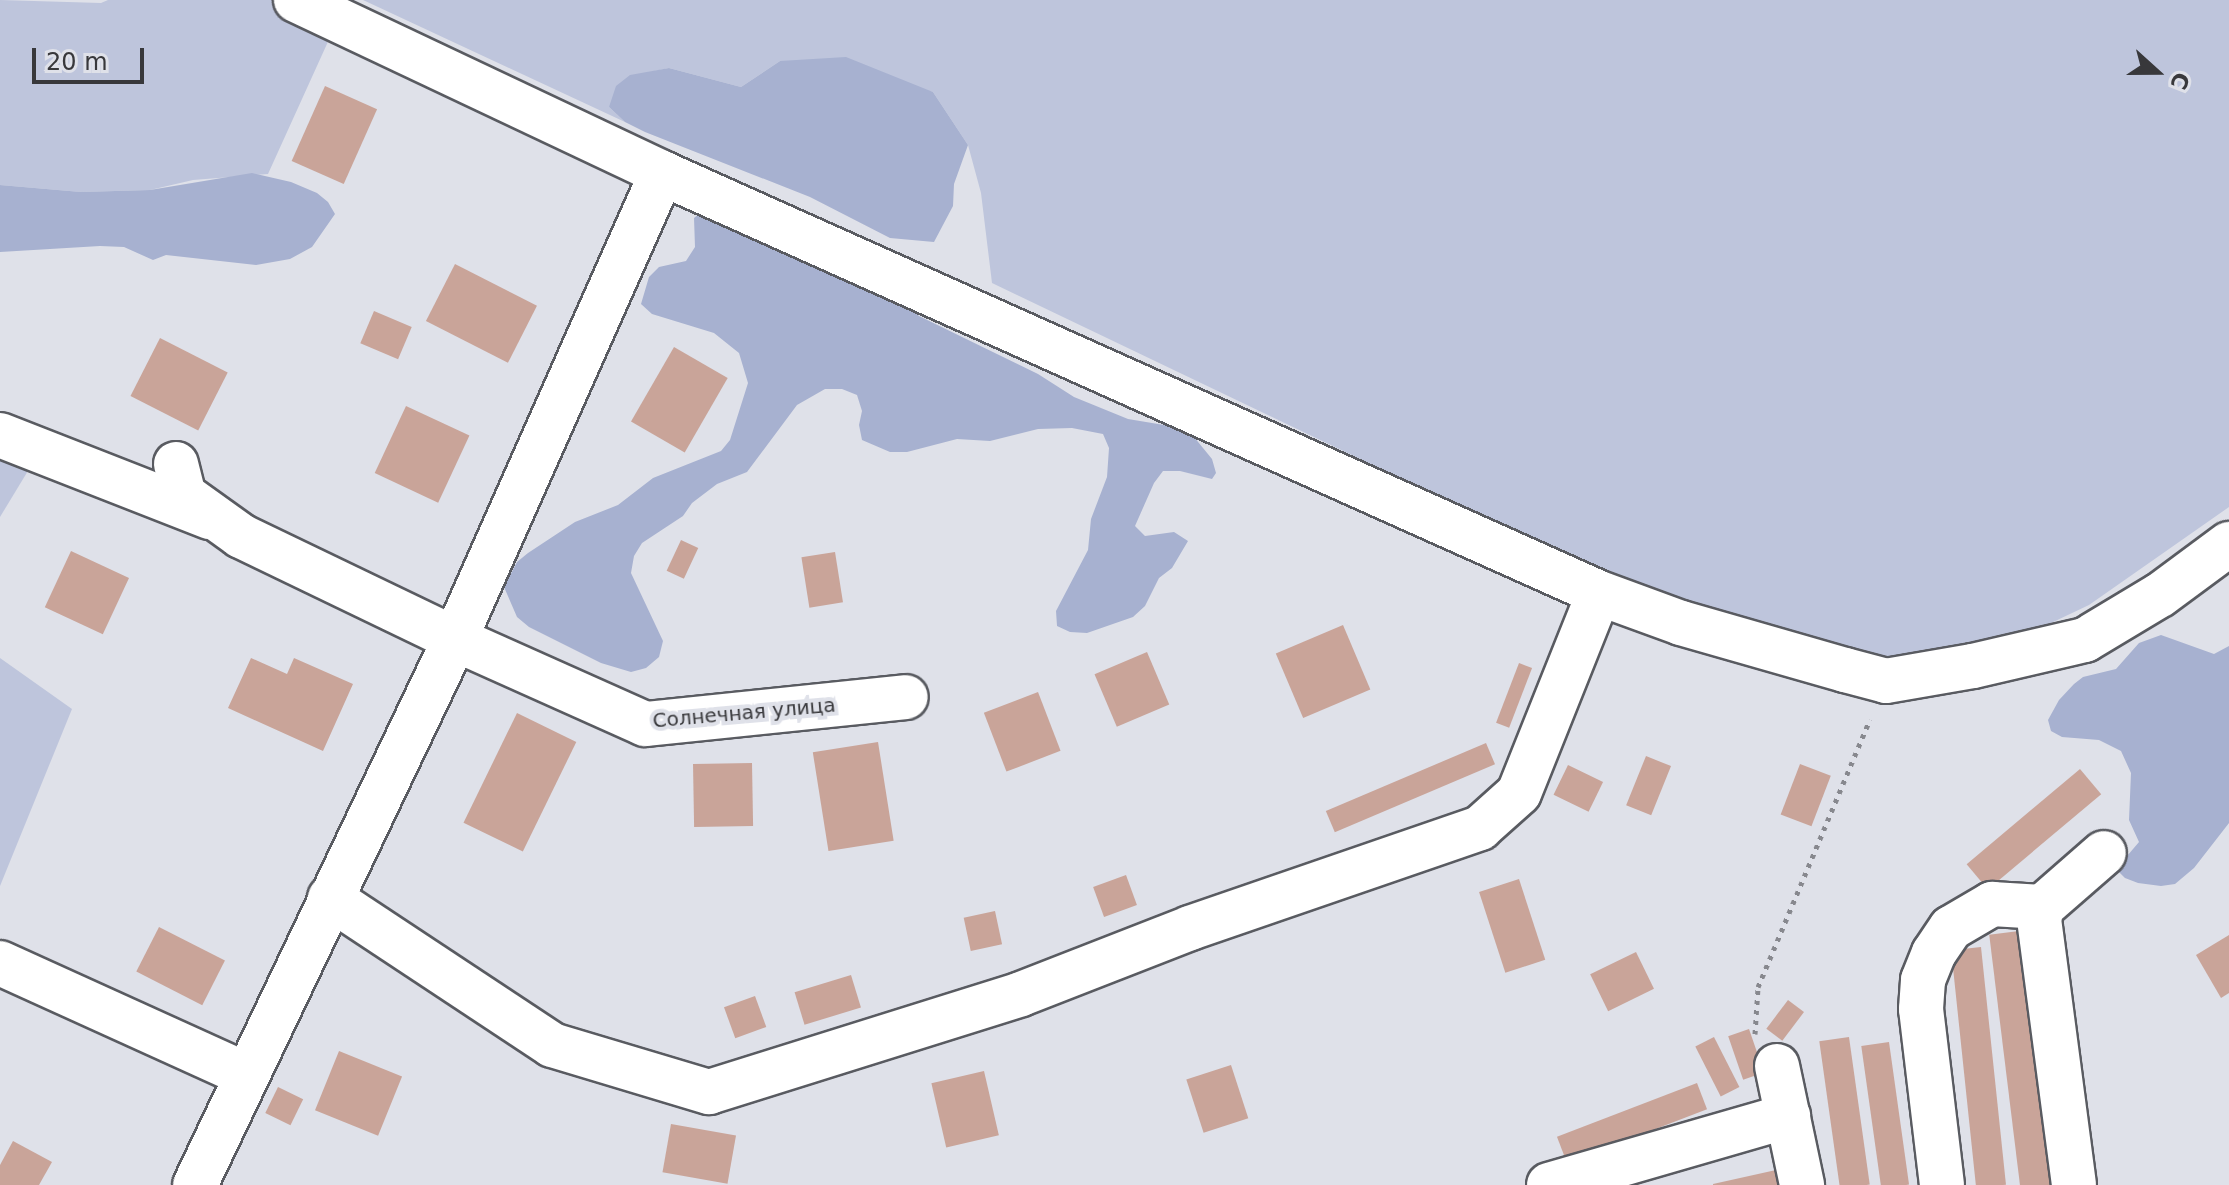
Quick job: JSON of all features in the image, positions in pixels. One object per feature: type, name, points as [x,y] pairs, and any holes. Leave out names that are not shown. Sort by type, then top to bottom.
[{"type":"street","points":[[296,0],[662,173],[1599,593],[1681,623],[1886,681],[1973,666],[2085,640],[2160,595],[2229,544]]},
{"type":"street","points":[[195,1185],[245,1074],[455,639],[662,173]]},
{"type":"street","points":[[0,435],[212,518]]},
{"type":"street","points":[[176,464],[184,495],[212,518]]},
{"type":"street","name":"Солнечная улица","points":[[212,518],[241,536],[398,608],[455,639],[645,724],[906,697]]},
{"type":"street","points":[[330,898],[552,1045],[709,1092],[1021,994],[1190,928],[1480,828],[1519,793],[1599,593]]},
{"type":"street","points":[[2074,1185],[2039,919],[2042,907],[2104,853]]},
{"type":"street","points":[[1942,1185],[1921,1009],[1923,980],[1934,953],[1951,928],[1992,904],[2042,907]]},
{"type":"street","points":[[0,963],[245,1074]]},
{"type":"street","points":[[1777,1066],[1802,1185]]},
{"type":"street","points":[[1549,1185],[1788,1116]]},
{"type":"path","points":[[1777,1066],[1755,1033],[1758,987],[1886,681]]},
{"type":"shaded area","points":[[0,0],[101,3],[108,0],[315,0],[341,13],[268,174],[193,180],[150,190],[81,192],[0,185]]},
{"type":"shaded area","points":[[363,0],[2229,0],[2229,507],[2089,605],[2030,633],[1931,653],[1870,659],[1634,590],[992,283],[981,193],[968,145],[933,92],[780,61],[741,87],[669,68],[650,72],[609,107],[625,122]]},
{"type":"shaded area","points":[[846,57],[933,92],[968,145],[954,184],[953,206],[934,242],[890,238],[810,197],[645,132],[625,122],[609,107],[616,86],[630,75],[669,68],[741,87],[780,61]]},
{"type":"shaded area","points":[[252,173],[291,182],[317,193],[328,202],[335,214],[312,247],[290,259],[256,265],[166,255],[153,260],[124,247],[0,252],[0,185],[81,192],[150,190]]},
{"type":"shaded area","points":[[705,209],[896,298],[919,316],[1038,374],[1074,397],[1128,419],[1170,426],[1194,437],[1212,459],[1216,473],[1212,479],[1180,471],[1163,471],[1154,483],[1135,526],[1145,536],[1174,532],[1188,541],[1172,568],[1159,578],[1145,606],[1133,617],[1087,633],[1070,632],[1057,626],[1056,611],[1088,550],[1091,519],[1107,477],[1109,448],[1103,434],[1072,428],[1038,429],[990,441],[957,439],[907,452],[890,452],[862,440],[859,425],[862,411],[857,395],[842,389],[825,389],[797,405],[747,472],[717,484],[692,503],[683,516],[642,543],[634,556],[631,573],[663,641],[659,657],[646,668],[631,672],[601,663],[529,627],[517,617],[504,587],[517,562],[575,522],[618,505],[653,478],[721,451],[730,440],[748,383],[739,353],[714,333],[652,314],[641,304],[649,277],[659,267],[686,261],[695,247],[694,218]]},
{"type":"shaded area","points":[[0,435],[37,456],[0,517]]},
{"type":"shaded area","points":[[2161,635],[2214,654],[2229,646],[2229,823],[2194,868],[2175,884],[2161,886],[2138,883],[2125,878],[2116,869],[2139,842],[2129,820],[2131,773],[2121,751],[2099,740],[2062,737],[2051,731],[2048,720],[2059,700],[2083,677],[2116,669],[2139,643]]},
{"type":"shaded area","points":[[0,658],[72,709],[0,886]]},
{"type":"building","points":[[325,86],[377,109],[344,184],[292,161]]},
{"type":"building","points":[[455,264],[537,306],[508,363],[426,321]]},
{"type":"building","points":[[374,311],[412,327],[398,359],[360,343]]},
{"type":"building","points":[[160,338],[228,373],[198,430],[130,396]]},
{"type":"building","points":[[674,347],[728,378],[685,452],[631,421]]},
{"type":"building","points":[[406,406],[469,436],[438,503],[375,473]]},
{"type":"building","points":[[681,540],[698,548],[684,579],[667,571]]},
{"type":"building","points":[[71,551],[129,578],[103,634],[45,607]]},
{"type":"building","points":[[835,552],[843,602],[809,608],[801,557]]},
{"type":"building","points":[[1343,625],[1370,689],[1303,718],[1276,654]]},
{"type":"building","points":[[1147,652],[1169,704],[1117,727],[1095,674]]},
{"type":"building","points":[[251,658],[287,674],[294,658],[353,684],[323,751],[228,708]]},
{"type":"building","points":[[1519,663],[1532,668],[1509,728],[1496,723]]},
{"type":"building","points":[[1038,692],[1061,751],[1006,772],[984,713]]},
{"type":"building","points":[[517,713],[576,742],[523,852],[464,823]]},
{"type":"building","points":[[878,742],[894,841],[828,851],[813,752]]},
{"type":"building","points":[[1486,743],[1495,764],[1335,832],[1326,811]]},
{"type":"building","points":[[1646,756],[1671,766],[1651,815],[1626,805]]},
{"type":"building","points":[[752,763],[753,826],[694,827],[693,764]]},
{"type":"building","points":[[1800,764],[1831,776],[1811,826],[1781,814]]},
{"type":"building","points":[[1568,765],[1603,782],[1589,812],[1554,795]]},
{"type":"building","points":[[2080,769],[2101,794],[1988,889],[1967,864]]},
{"type":"building","points":[[1126,875],[1137,905],[1104,917],[1093,887]]},
{"type":"building","points":[[1519,879],[1545,960],[1505,973],[1479,892]]},
{"type":"building","points":[[995,911],[1002,944],[971,951],[964,918]]},
{"type":"building","points":[[159,927],[225,961],[202,1005],[136,972]]},
{"type":"building","points":[[2019,931],[2050,1185],[2020,1185],[1989,935]]},
{"type":"building","points":[[2229,935],[2229,993],[2221,998],[2196,955]]},
{"type":"building","points":[[1981,947],[2006,1185],[1976,1185],[1951,950]]},
{"type":"building","points":[[1636,952],[1654,989],[1608,1011],[1590,974]]},
{"type":"building","points":[[851,975],[861,1008],[805,1025],[795,992]]},
{"type":"building","points":[[755,996],[766,1027],[735,1038],[724,1007]]},
{"type":"building","points":[[1788,1000],[1804,1012],[1782,1041],[1766,1029]]},
{"type":"building","points":[[1749,1029],[1764,1072],[1743,1080],[1728,1036]]},
{"type":"building","points":[[1714,1037],[1739,1087],[1721,1096],[1695,1047]]},
{"type":"building","points":[[1849,1037],[1870,1185],[1840,1185],[1819,1041]]},
{"type":"building","points":[[1889,1042],[1909,1185],[1881,1185],[1861,1046]]},
{"type":"building","points":[[339,1051],[402,1076],[378,1136],[315,1110]]},
{"type":"building","points":[[1231,1065],[1248,1118],[1204,1133],[1186,1080]]},
{"type":"building","points":[[984,1071],[999,1135],[946,1147],[931,1083]]},
{"type":"building","points":[[1697,1083],[1707,1109],[1567,1163],[1557,1137]]},
{"type":"building","points":[[278,1087],[303,1099],[290,1125],[265,1113]]},
{"type":"building","points":[[671,1124],[736,1135],[727,1184],[662,1172]]},
{"type":"building","points":[[13,1141],[52,1162],[39,1185],[0,1185],[0,1165]]},
{"type":"building","points":[[1776,1170],[1779,1185],[1713,1185],[1713,1184]]}]
